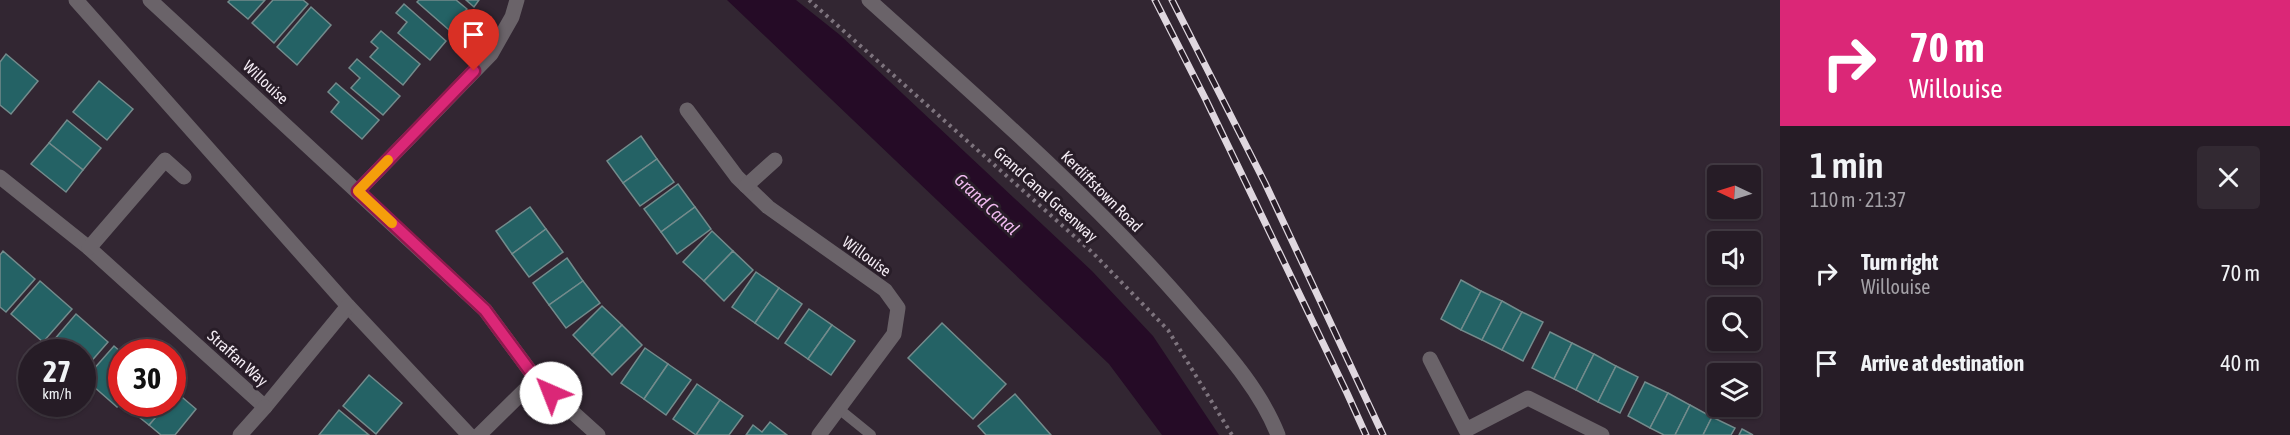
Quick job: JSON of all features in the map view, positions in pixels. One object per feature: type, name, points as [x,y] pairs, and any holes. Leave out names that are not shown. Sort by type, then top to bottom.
[{"type":"street","points":[[76,0],[348,306],[469,435]]},
{"type":"street","name":"Willouise","points":[[150,0],[485,310],[536,379],[598,435]]},
{"type":"street","points":[[358,191],[491,54],[512,17],[517,0]]},
{"type":"street","name":"Kerdiffstown Road","points":[[869,0],[1086,199],[1167,284],[1232,359],[1272,418],[1278,435]]},
{"type":"street","name":"Willouise","points":[[687,110],[737,177],[768,207],[885,290],[898,308],[894,334],[819,435]]},
{"type":"street","points":[[89,248],[165,160],[184,177]]},
{"type":"street","points":[[746,186],[775,160]]},
{"type":"street","name":"Straffan Way","points":[[0,177],[89,248],[265,407],[348,306]]},
{"type":"street","points":[[1430,359],[1467,433],[1528,398],[1602,435]]},
{"type":"street","points":[[479,435],[536,379]]},
{"type":"street","points":[[240,435],[265,407]]},
{"type":"lane","points":[[839,409],[871,435]]},
{"type":"path","name":"Grand Canal Greenway","points":[[809,0],[1092,252],[1168,330],[1232,435]]},
{"type":"water","name":"Grand Canal","points":[[727,0],[796,0],[840,35],[1092,271],[1153,336],[1219,435],[1162,435],[1109,364]]},
{"type":"building","points":[[230,0],[265,0],[248,19],[228,2]]},
{"type":"building","points":[[273,0],[303,0],[308,4],[274,43],[252,23]]},
{"type":"building","points":[[419,0],[456,0],[467,9],[449,30],[417,2]]},
{"type":"building","points":[[466,0],[479,0],[474,7]]},
{"type":"building","points":[[404,4],[446,41],[430,60],[398,33],[407,22],[396,13]]},
{"type":"building","points":[[311,7],[331,25],[297,65],[277,47]]},
{"type":"building","points":[[381,31],[420,64],[403,85],[370,57],[378,48],[371,42]]},
{"type":"building","points":[[6,54],[38,81],[11,114],[0,105],[0,62]]},
{"type":"building","points":[[357,59],[400,96],[383,115],[351,88],[360,78],[349,68]]},
{"type":"building","points":[[99,81],[133,109],[107,140],[73,112]]},
{"type":"building","points":[[336,83],[379,120],[362,139],[331,112],[339,102],[328,92]]},
{"type":"building","points":[[67,120],[101,148],[83,170],[49,143]]},
{"type":"building","points":[[641,136],[657,159],[623,183],[607,161]]},
{"type":"building","points":[[49,143],[83,170],[66,192],[31,164]]},
{"type":"building","points":[[657,159],[674,182],[640,206],[623,183]]},
{"type":"building","points":[[678,184],[695,207],[661,232],[644,209]]},
{"type":"building","points":[[530,207],[546,229],[512,254],[496,231]]},
{"type":"building","points":[[695,207],[711,229],[677,254],[661,232]]},
{"type":"building","points":[[546,229],[563,252],[529,277],[512,254]]},
{"type":"building","points":[[712,231],[733,251],[704,281],[683,262]]},
{"type":"building","points":[[3,251],[35,279],[6,312],[0,307],[0,255]]},
{"type":"building","points":[[733,251],[753,270],[724,301],[704,281]]},
{"type":"building","points":[[567,258],[583,281],[549,305],[533,283]]},
{"type":"building","points":[[756,272],[779,288],[755,323],[732,307]]},
{"type":"building","points":[[1461,280],[1481,291],[1461,330],[1441,319]]},
{"type":"building","points":[[40,281],[72,309],[46,339],[40,339],[11,314]]},
{"type":"building","points":[[583,281],[600,303],[566,328],[549,305]]},
{"type":"building","points":[[779,288],[802,304],[778,339],[755,323]]},
{"type":"building","points":[[1481,291],[1502,301],[1482,340],[1461,330]]},
{"type":"building","points":[[1502,301],[1522,312],[1502,350],[1482,340]]},
{"type":"building","points":[[602,306],[622,325],[592,355],[573,335]]},
{"type":"building","points":[[809,309],[832,325],[808,359],[785,343]]},
{"type":"building","points":[[1522,312],[1543,322],[1523,361],[1502,350]]},
{"type":"building","points":[[76,314],[108,342],[96,356],[96,339],[55,339]]},
{"type":"building","points":[[942,323],[1006,384],[973,419],[908,358]]},
{"type":"building","points":[[622,325],[642,345],[612,375],[592,355]]},
{"type":"building","points":[[832,325],[855,341],[831,375],[808,359]]},
{"type":"building","points":[[1550,332],[1572,343],[1554,379],[1532,368]]},
{"type":"building","points":[[1572,343],[1594,354],[1576,390],[1554,379]]},
{"type":"building","points":[[645,348],[668,364],[644,399],[621,383]]},
{"type":"building","points":[[108,353],[108,399],[96,389],[96,366]]},
{"type":"building","points":[[1594,354],[1616,366],[1598,402],[1576,390]]},
{"type":"building","points":[[668,364],[691,380],[666,415],[644,399]]},
{"type":"building","points":[[1616,366],[1638,377],[1620,413],[1598,402]]},
{"type":"building","points":[[369,375],[402,403],[376,434],[343,406]]},
{"type":"building","points":[[1645,382],[1668,393],[1650,428],[1628,416]]},
{"type":"building","points":[[697,384],[720,400],[696,435],[673,419]]},
{"type":"building","points":[[1668,393],[1690,405],[1675,435],[1664,435],[1650,428]]},
{"type":"building","points":[[1015,394],[1051,435],[986,435],[978,426]]},
{"type":"building","points":[[186,400],[196,409],[175,435],[161,435],[149,425],[156,417],[186,417]]},
{"type":"building","points":[[720,400],[743,416],[729,435],[696,435]]},
{"type":"building","points":[[1690,405],[1707,414],[1707,417],[1712,417],[1703,435],[1675,435]]},
{"type":"building","points":[[339,410],[369,435],[319,435]]},
{"type":"building","points":[[139,417],[156,417],[149,425]]},
{"type":"building","points":[[1712,417],[1735,428],[1731,435],[1703,435]]},
{"type":"building","points":[[770,422],[787,435],[746,435],[753,425],[762,432]]},
{"type":"building","points":[[1742,429],[1753,435],[1739,435]]},
{"type":"railway","points":[[1155,0],[1206,100],[1366,435]]},
{"type":"railway","points":[[1172,0],[1265,183],[1383,435]]},
{"type":"slow traffic","points":[[388,160],[358,191],[392,223]]},
{"type":"route","points":[[474,71],[358,191],[485,310],[536,379],[551,393]]}]
